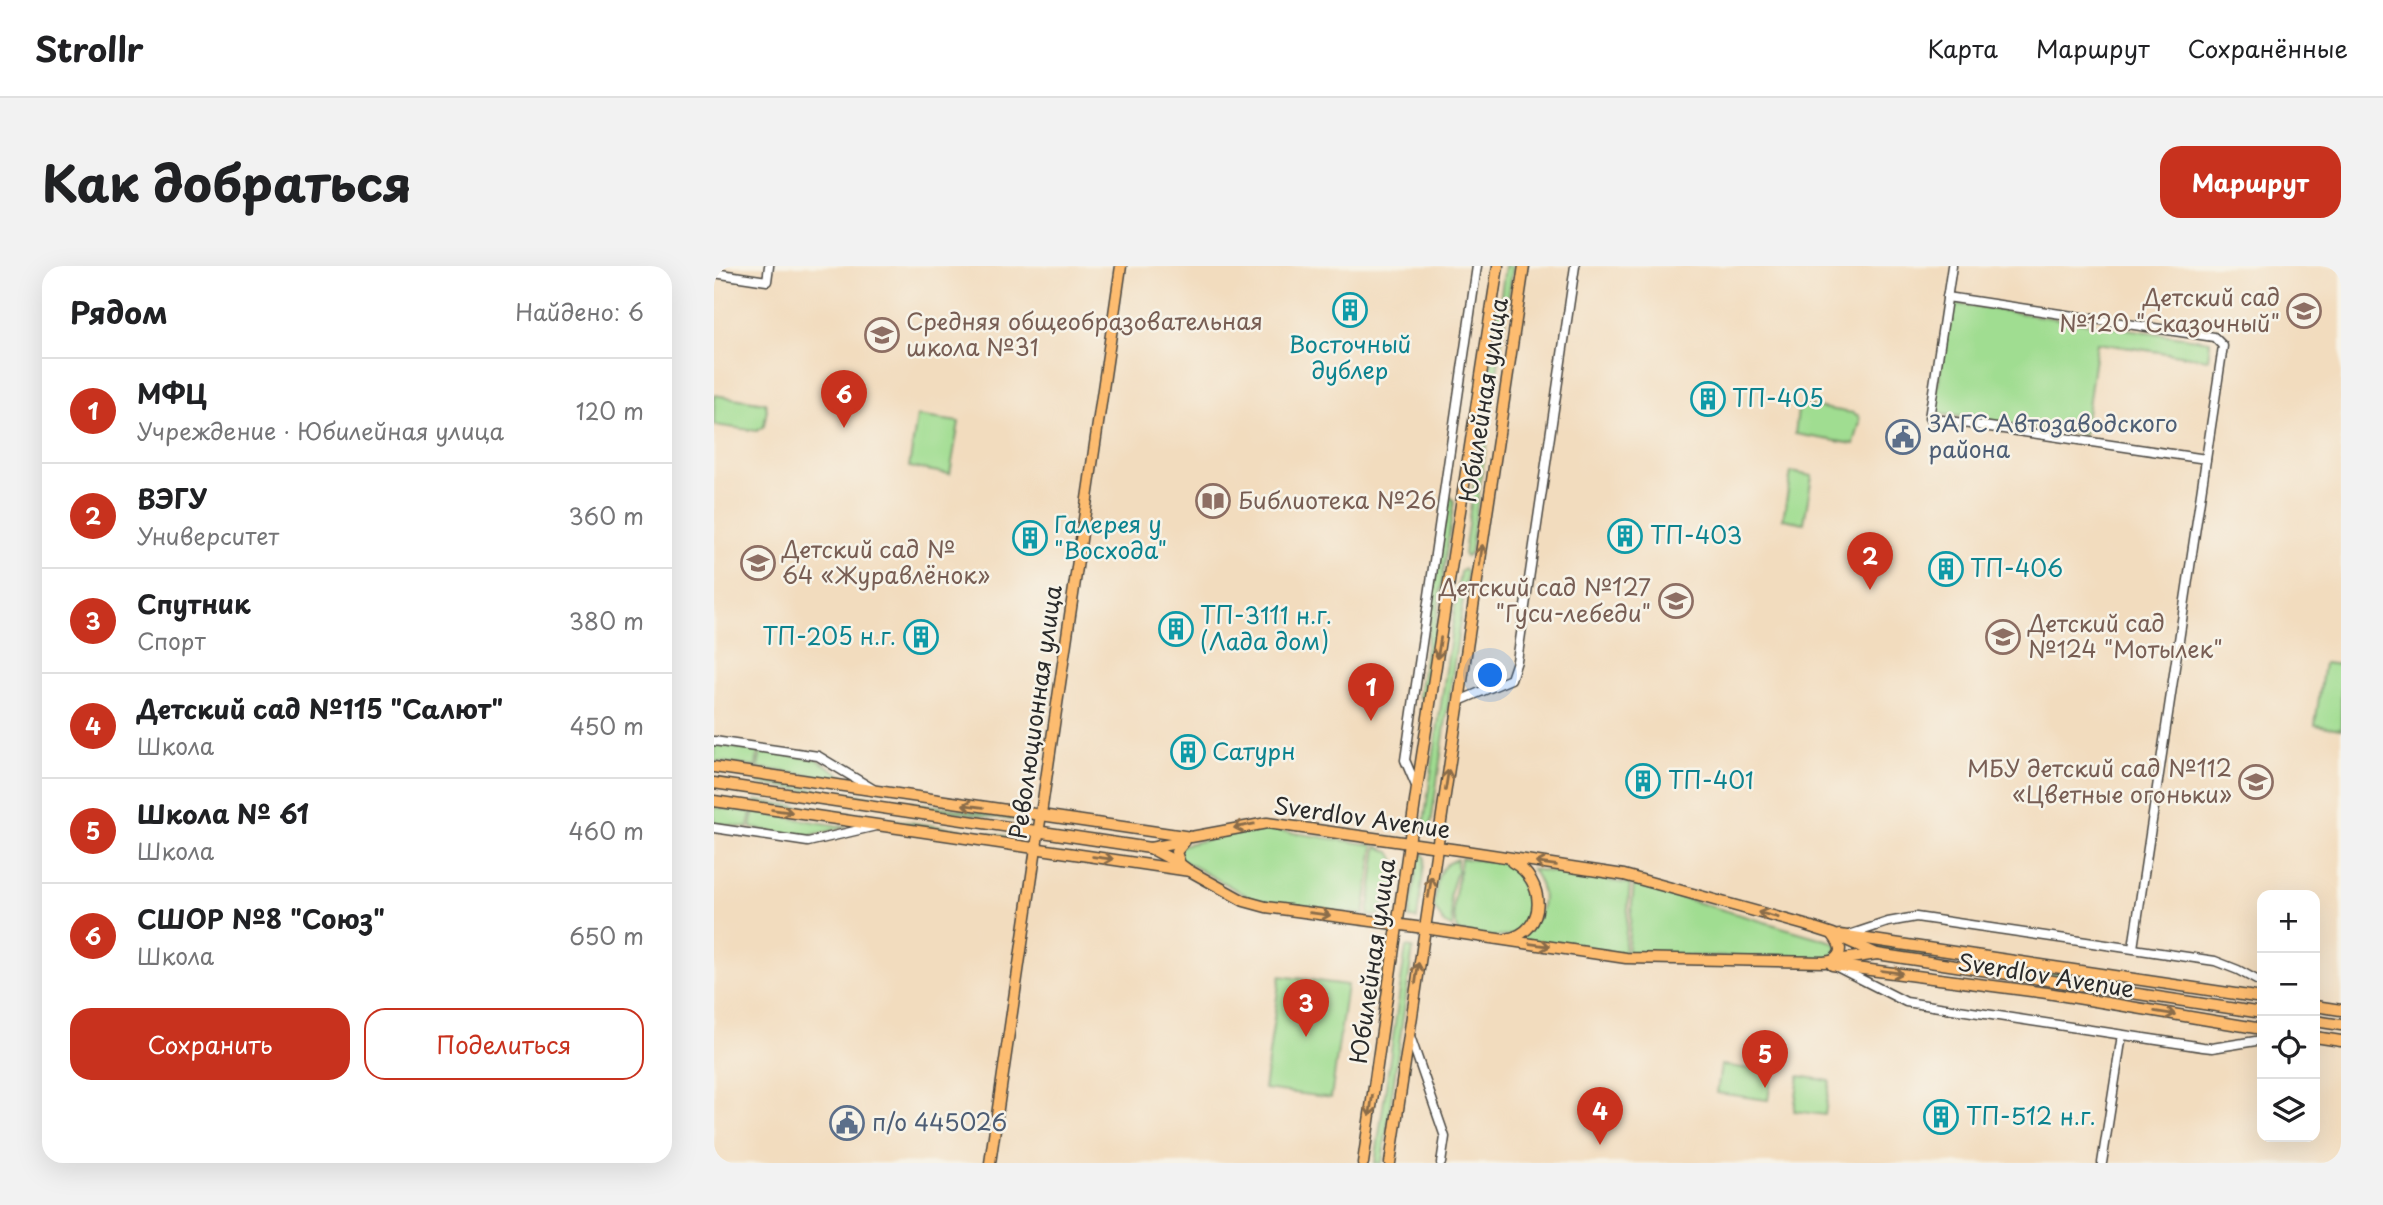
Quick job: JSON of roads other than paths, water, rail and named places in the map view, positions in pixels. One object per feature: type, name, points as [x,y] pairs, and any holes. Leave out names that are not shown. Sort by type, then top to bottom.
[{"type":"main road","name":"Революционная улица","points":[[990,1163],[1121,266]]},
{"type":"main road","name":"Юбилейная улица","points":[[1363,1163],[1417,788],[1498,266]]},
{"type":"main road","name":"Юбилейная улица","points":[[1390,1163],[1524,266]]},
{"type":"main road","name":"Sverdlov Avenue","points":[[714,767],[1186,840]]},
{"type":"main road","name":"Sverdlov Avenue","points":[[714,783],[1150,848],[1254,905],[1636,959],[1830,963],[2047,993],[2257,1028]]},
{"type":"main road","name":"Sverdlov Avenue","points":[[714,801],[1190,871]]},
{"type":"main road","name":"Sverdlov Avenue","points":[[1150,848],[1267,823],[1437,847],[1624,876],[1833,934],[1877,954],[2257,1012]]},
{"type":"main road","points":[[1180,864],[1176,852],[1186,840]]},
{"type":"main road","points":[[1499,940],[1515,937],[1524,931],[1531,924],[1538,902],[1538,893],[1528,873],[1505,858]]},
{"type":"main road","name":"Sverdlov Avenue","points":[[1833,934],[2257,997]]},
{"type":"main road","points":[[1830,963],[1839,956],[1841,950],[1841,945],[1833,934]]},
{"type":"main road","name":"Sverdlov Avenue","points":[[1830,963],[1877,954]]},
{"type":"main road","points":[[2320,1007],[2341,1010]]},
{"type":"main road","points":[[2320,1022],[2341,1025]]},
{"type":"main road","points":[[2320,1038],[2341,1041]]},
{"type":"street","points":[[714,273],[767,281],[769,266]]},
{"type":"street","points":[[1417,788],[1405,760],[1478,266]]},
{"type":"street","points":[[1459,701],[1511,679],[1517,661],[1575,266]]},
{"type":"street","points":[[1952,266],[1929,418],[2206,459]]},
{"type":"street","points":[[1947,297],[2214,337],[2223,346],[2133,947]]},
{"type":"street","points":[[714,741],[818,756],[876,791]]},
{"type":"street","points":[[714,828],[808,842],[879,825]]},
{"type":"street","points":[[1849,935],[1888,922],[1916,917],[2215,961],[2257,980]]},
{"type":"street","points":[[1830,963],[1906,1002],[2212,1048],[2257,1041]]},
{"type":"street","points":[[1409,1032],[1445,1137],[1441,1163]]},
{"type":"street","points":[[2102,1163],[2122,1035]]},
{"type":"place","name":"Восточный дублер","points":[[1350,310]]},
{"type":"place","name":"Детский сад №120 \"Сказочный\"","points":[[2304,311]]},
{"type":"place","name":"Средняя общеобразовательная школа №31","points":[[882,335]]},
{"type":"place","name":"ТП-405","points":[[1708,399]]},
{"type":"place","name":"СШОР №8 \"Союз\"","points":[[844,428]]},
{"type":"place","name":"ЗАГС Автозаводского района","points":[[1903,437]]},
{"type":"place","name":"Библиотека №26","points":[[1213,501]]},
{"type":"place","name":"ТП-403","points":[[1625,536]]},
{"type":"place","name":"Галерея у \"Восхода\"","points":[[1030,538]]},
{"type":"place","name":"Детский сад № 64 «Журавлёнок»","points":[[758,563]]},
{"type":"place","name":"ТП-406","points":[[1946,569]]},
{"type":"place","name":"ВЭГУ","points":[[1870,590]]},
{"type":"place","name":"Детский сад №127 \"Гуси-лебеди\"","points":[[1676,601]]},
{"type":"place","name":"ТП-3111 н.г. (Лада дом)","points":[[1176,629]]},
{"type":"place","name":"ТП-205 н.г.","points":[[921,637]]},
{"type":"place","name":"Детский сад №124 \"Мотылек\"","points":[[2003,637]]},
{"type":"place","name":"МФЦ","points":[[1371,721]]},
{"type":"place","name":"Сатурн","points":[[1188,752]]},
{"type":"place","name":"ТП-401","points":[[1643,781]]},
{"type":"place","name":"МБУ детский сад №112 «Цветные огоньки»","points":[[2256,782]]},
{"type":"place","name":"Спутник","points":[[1306,1037]]},
{"type":"place","name":"Школа № 61","points":[[1765,1088]]},
{"type":"place","name":"ТП-512 н.г.","points":[[1941,1117]]},
{"type":"place","name":"п/о 445026","points":[[847,1123]]},
{"type":"place","name":"Детский сад №115 \"Салют\"","points":[[1600,1145]]}]
